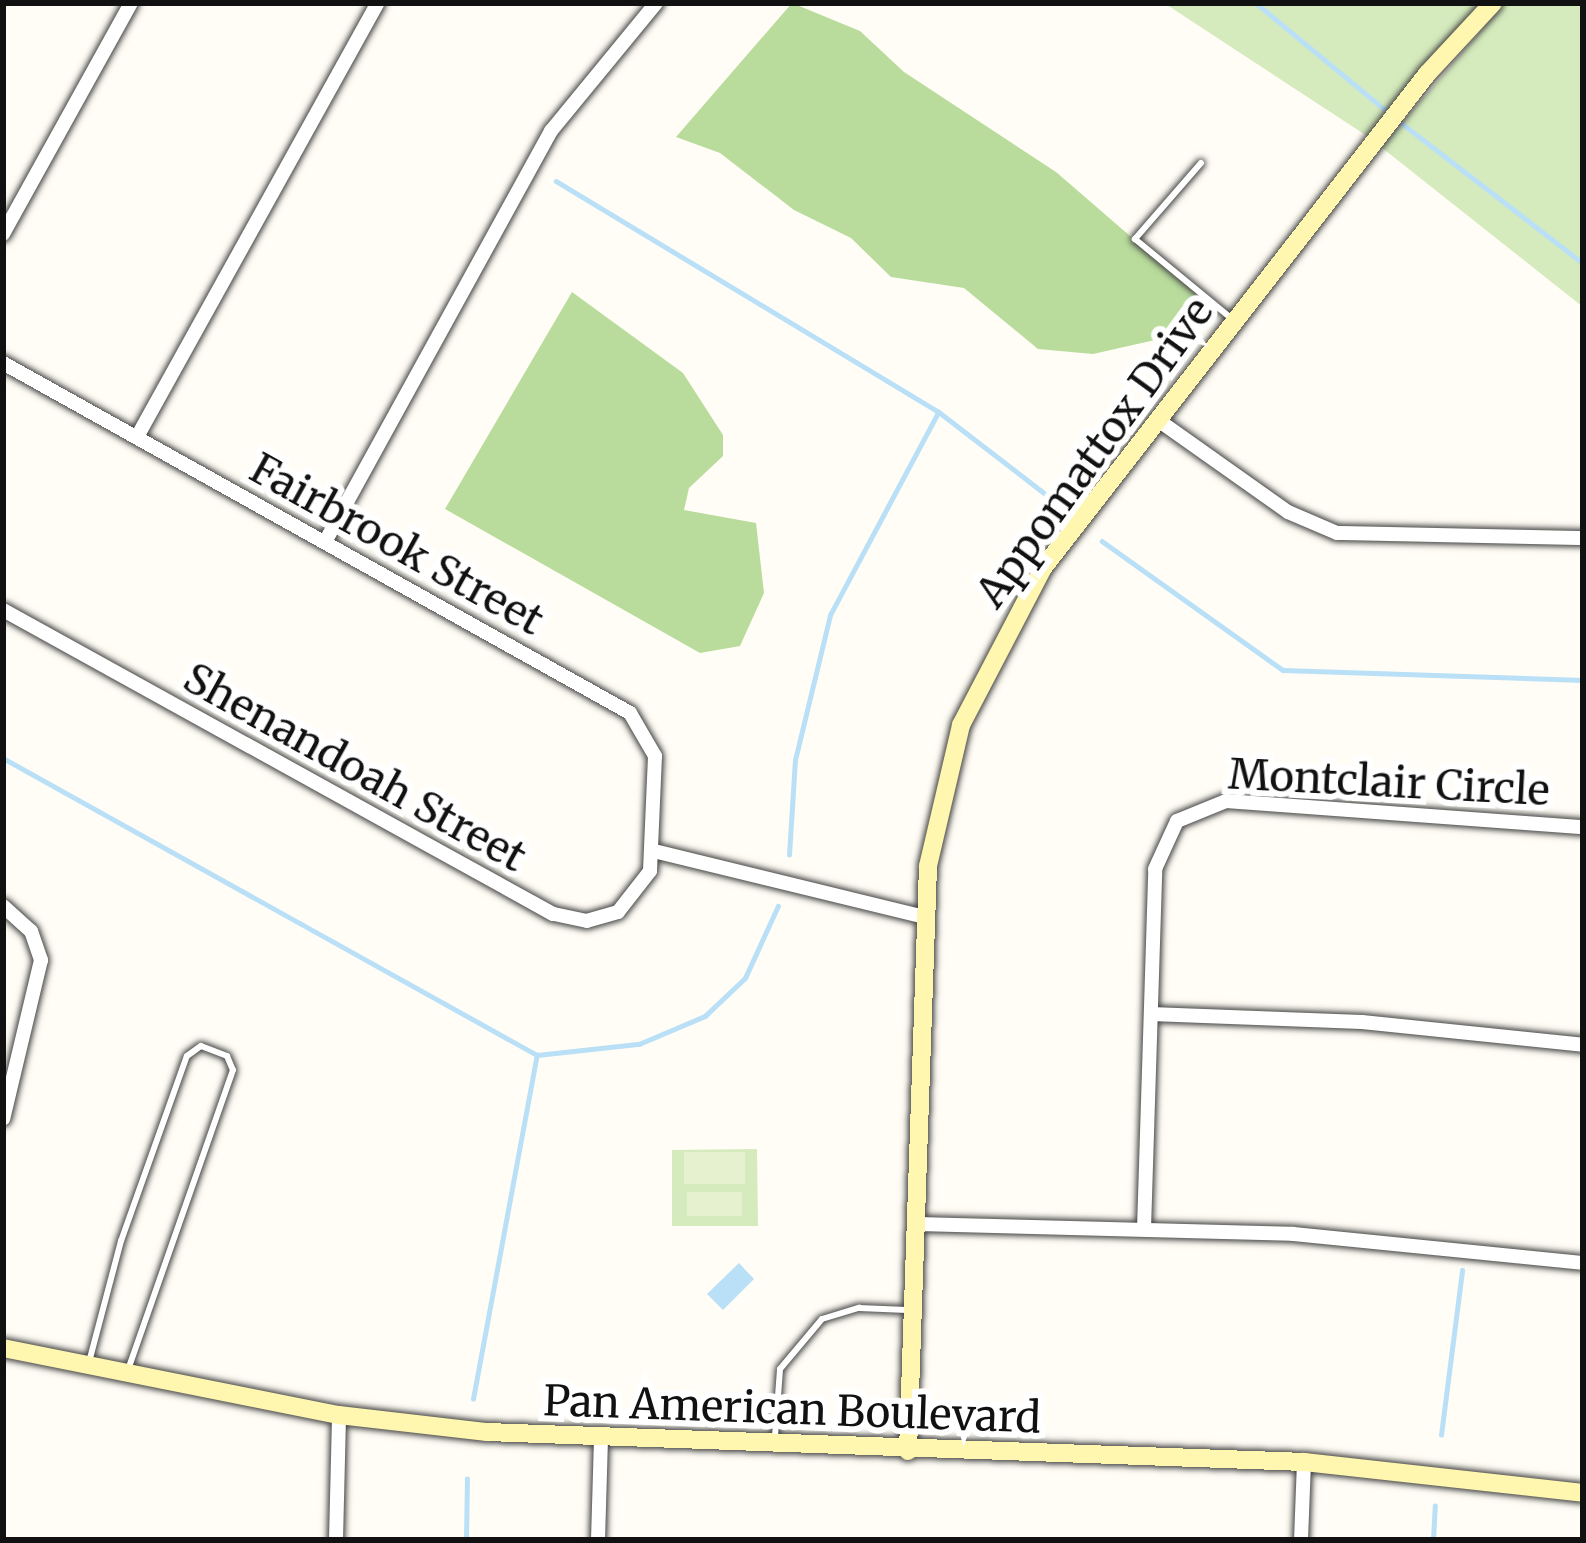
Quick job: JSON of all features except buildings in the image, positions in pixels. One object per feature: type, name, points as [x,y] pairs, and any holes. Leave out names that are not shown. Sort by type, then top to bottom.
[{"type":"street","points":[[3,234],[131,3]]},
{"type":"street","points":[[137,437],[378,3]]},
{"type":"street","points":[[325,542],[551,131],[656,3]]},
{"type":"street","name":"Appomattox Drive","points":[[908,1451],[925,917],[941,790],[988,663],[1043,568],[1427,74],[1493,3]]},
{"type":"street","name":"Fairbrook Street","points":[[3,363],[630,713],[655,756],[654,851]]},
{"type":"street","points":[[1158,420],[1288,512],[1337,533],[1583,538]]},
{"type":"street","name":"Shenandoah Street","points":[[3,610],[553,914],[586,921],[618,912],[642,888],[654,851]]},
{"type":"street","name":"Montclair Circle","points":[[1144,1229],[1157,854],[1169,830],[1195,808],[1226,801],[1355,805],[1583,827]]},
{"type":"street","points":[[654,851],[925,917]]},
{"type":"street","points":[[3,905],[31,931],[41,960],[3,1119]]},
{"type":"street","points":[[1151,1014],[1362,1022],[1583,1045]]},
{"type":"street","points":[[915,1224],[1404,1241],[1583,1262]]},
{"type":"street","name":"Pan American Boulevard","points":[[3,1348],[87,1369],[339,1415],[601,1439],[1304,1462],[1583,1493]]},
{"type":"street","points":[[336,1540],[339,1415]]},
{"type":"street","points":[[598,1540],[601,1439]]},
{"type":"street","points":[[1300,1540],[1304,1462]]},
{"type":"lane","points":[[1201,163],[1135,239],[1234,321]]},
{"type":"lane","points":[[87,1369],[121,1241],[187,1056],[201,1046],[227,1056],[233,1070],[126,1376]]},
{"type":"lane","points":[[775,1446],[780,1369],[822,1319],[859,1308],[913,1310]]},
{"type":"green space","points":[[792,3],[860,31],[904,72],[1056,172],[1196,293],[1194,310],[1155,340],[1093,354],[1038,349],[964,288],[891,277],[851,238],[794,210],[720,153],[676,137]]},
{"type":"green space","points":[[1164,3],[1481,3],[1367,136]]},
{"type":"green space","points":[[1505,3],[1583,3],[1583,307],[1381,147]]},
{"type":"green space","points":[[572,292],[683,373],[723,435],[723,456],[689,488],[684,510],[756,523],[764,593],[740,646],[700,653],[445,509]]},
{"type":"green space","points":[[757,1149],[758,1226],[672,1226],[672,1150]]},
{"type":"green space","points":[[684,1152],[745,1152],[745,1184],[684,1184]]},
{"type":"green space","points":[[687,1192],[742,1192],[742,1216],[687,1216]]},
{"type":"water","points":[[739,1263],[754,1279],[723,1310],[707,1294]]},
{"type":"waterway","points":[[1256,3],[1390,114]]},
{"type":"waterway","points":[[1399,121],[1583,263]]},
{"type":"waterway","points":[[556,181],[939,412],[1061,506]]},
{"type":"waterway","points":[[789,855],[795,760],[830,615],[938,413]]},
{"type":"waterway","points":[[1102,541],[1283,670],[1583,680]]},
{"type":"waterway","points":[[3,758],[537,1055],[639,1044],[705,1016],[745,978],[778,906]]},
{"type":"waterway","points":[[473,1399],[537,1055]]},
{"type":"waterway","points":[[1441,1435],[1462,1270]]},
{"type":"waterway","points":[[466,1540],[467,1479]]},
{"type":"waterway","points":[[1433,1540],[1435,1506]]}]
